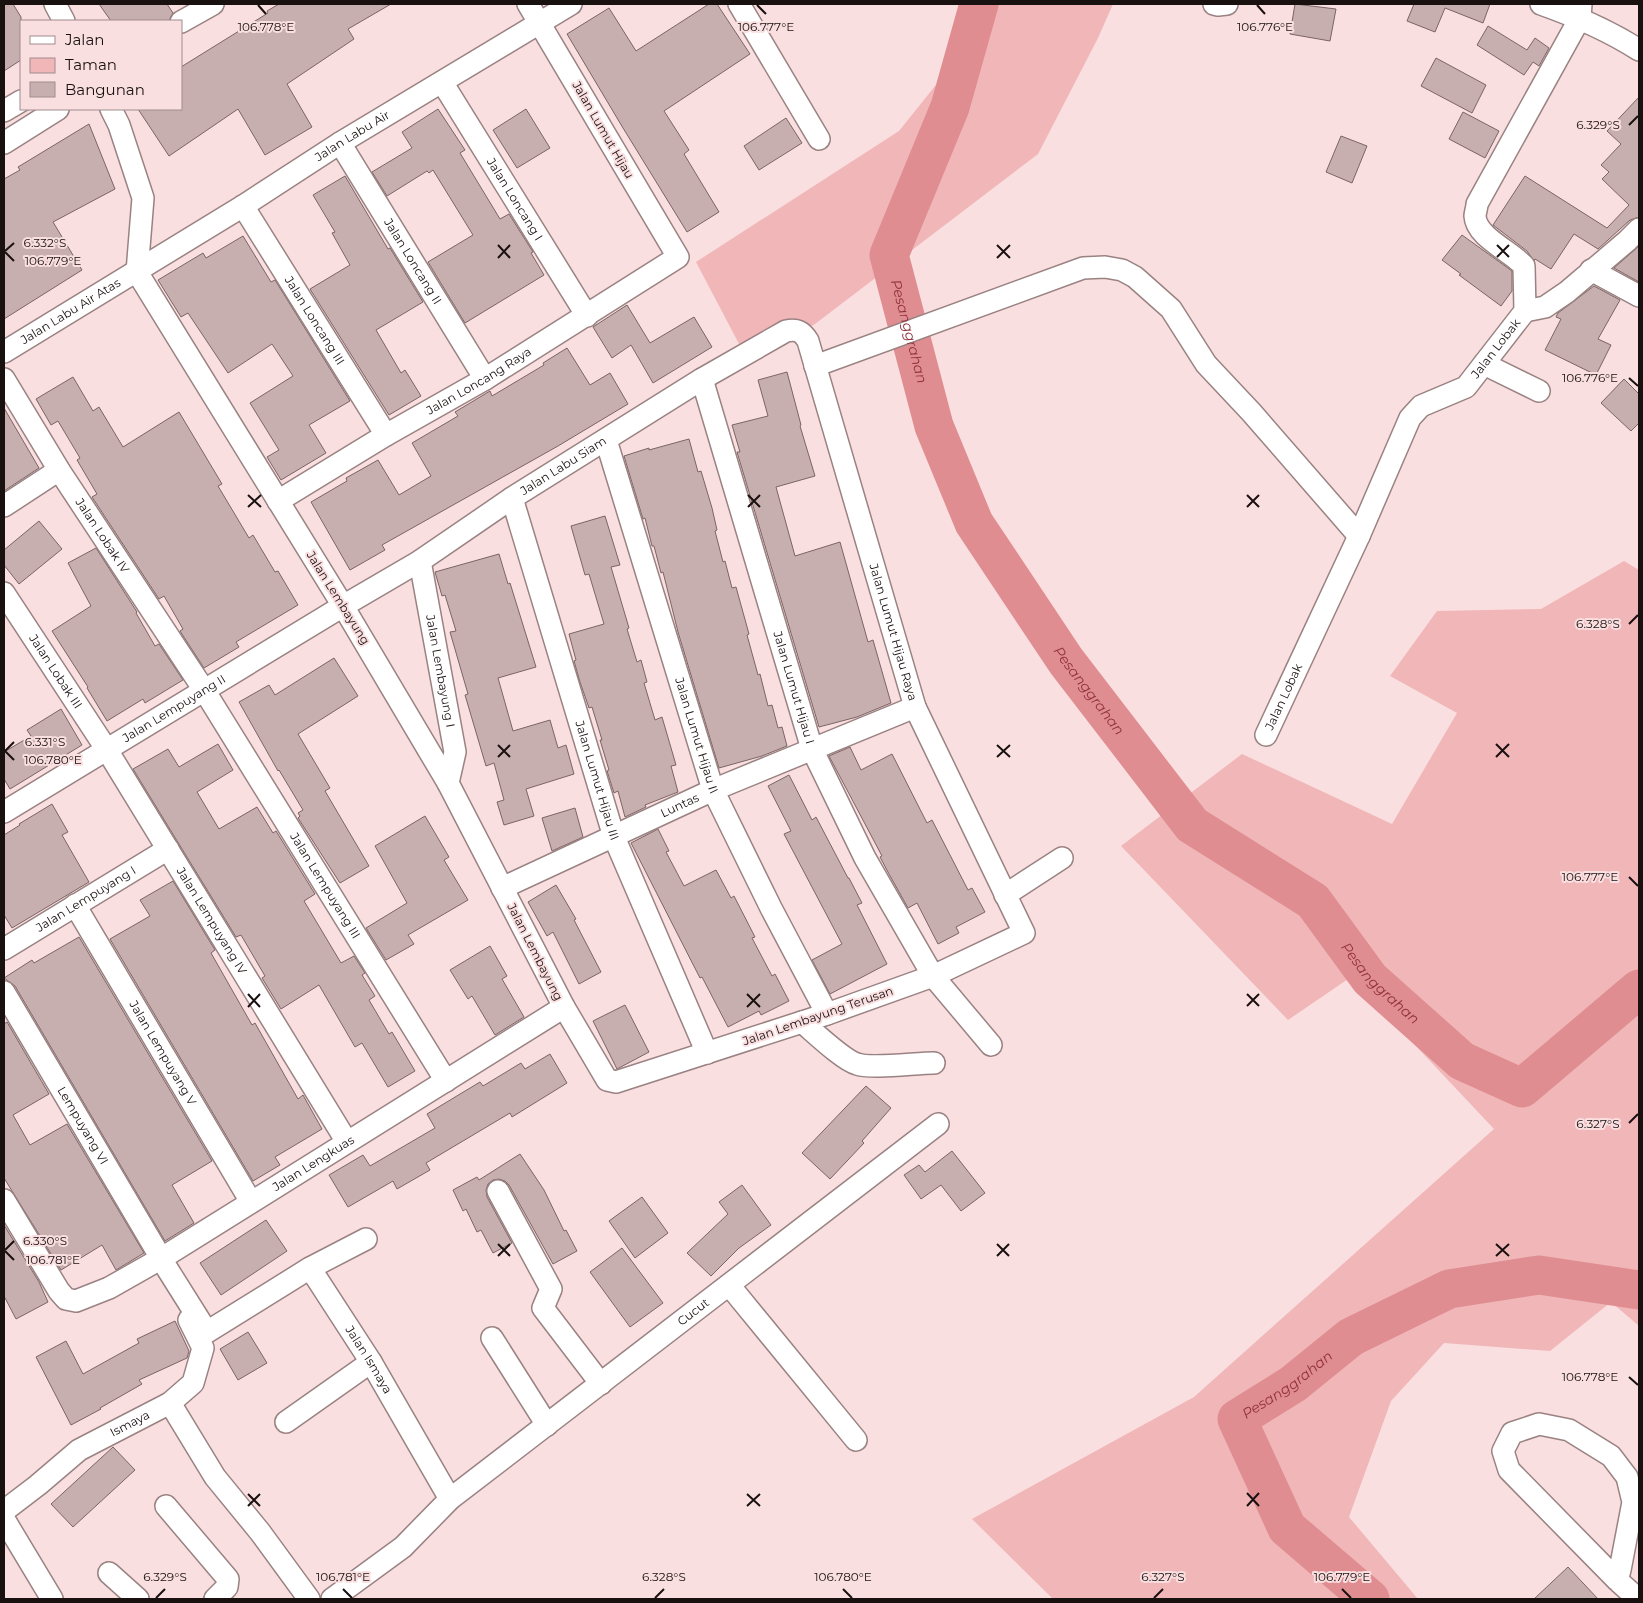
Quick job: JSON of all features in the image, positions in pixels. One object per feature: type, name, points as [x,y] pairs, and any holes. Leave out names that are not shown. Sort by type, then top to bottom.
[{"type":"street","points":[[54,4],[63,20]]},
{"type":"street","points":[[182,21],[213,4]]},
{"type":"street","name":"Jalan Labu Air","points":[[137,272],[340,143],[442,82],[533,12],[571,4]]},
{"type":"street","points":[[738,4],[818,139]]},
{"type":"street","points":[[1214,4],[1227,4]]},
{"type":"street","points":[[1541,4],[1580,11],[1639,50]]},
{"type":"street","name":"Jalan Lobak","points":[[1266,735],[1359,536],[1410,418],[1421,406],[1466,387],[1525,311],[1524,266],[1478,227],[1475,216],[1477,204],[1580,11]]},
{"type":"street","name":"Jalan Lumut Hijau","points":[[533,12],[678,257]]},
{"type":"street","name":"Jalan Loncang I","points":[[442,82],[587,316]]},
{"type":"street","points":[[4,110],[20,102]]},
{"type":"street","points":[[4,143],[56,110]]},
{"type":"street","points":[[112,110],[119,124],[143,198],[137,272]]},
{"type":"street","name":"Jalan Loncang II","points":[[340,143],[485,379]]},
{"type":"street","name":"Jalan Loncang III","points":[[243,206],[386,435]]},
{"type":"street","points":[[1525,311],[1545,307],[1567,292],[1591,270],[1627,242],[1639,229]]},
{"type":"street","name":"Jalan Loncang Raya","points":[[278,502],[386,435],[485,379],[678,257]]},
{"type":"street","points":[[815,366],[1083,268],[1105,267],[1122,270],[1135,277],[1171,309],[1206,364],[1252,413],[1359,536]]},
{"type":"street","points":[[1591,270],[1639,296]]},
{"type":"street","name":"Jalan Labu Air Atas","points":[[4,352],[137,272]]},
{"type":"street","name":"Jalan Lembayung","points":[[137,272],[343,606],[448,782],[564,1008],[607,1080]]},
{"type":"street","name":"Jalan Lumut Hijau Raya","points":[[786,331],[798,330],[805,336],[916,707],[1024,933]]},
{"type":"street","name":"Jalan Labu Siam","points":[[343,606],[420,561],[512,498],[702,379],[786,331]]},
{"type":"street","points":[[1484,364],[1540,391]]},
{"type":"street","name":"Jalan Lobak IV","points":[[4,379],[59,470],[204,690]]},
{"type":"street","name":"Jalan Lumut Hijau I","points":[[702,379],[812,749],[865,858],[933,976],[991,1045]]},
{"type":"street","name":"Jalan Lumut Hijau II","points":[[606,440],[714,790],[771,908],[826,1014]]},
{"type":"street","points":[[4,506],[59,470]]},
{"type":"street","name":"Jalan Lumut Hijau III","points":[[512,498],[614,837],[707,1053]]},
{"type":"street","name":"Jalan Lembayung I","points":[[420,561],[455,752],[448,782]]},
{"type":"street","name":"Jalan Lobak III","points":[[4,593],[107,750]]},
{"type":"street","name":"Jalan Lempuyang II","points":[[6,807],[107,750],[343,606]]},
{"type":"street","name":"Jalan Lempuyang III","points":[[204,690],[446,1081]]},
{"type":"street","name":"Luntas","points":[[502,888],[714,790],[916,707]]},
{"type":"street","name":"Jalan Lempuyang IV","points":[[107,750],[347,1142]]},
{"type":"street","name":"Jalan Lempuyang I","points":[[4,949],[168,849]]},
{"type":"street","points":[[1005,895],[1062,858]]},
{"type":"street","name":"Jalan Lempuyang V","points":[[75,905],[251,1202]]},
{"type":"street","name":"Jalan Lembayung Terusan","points":[[607,1080],[616,1082],[826,1014],[933,976],[1024,933]]},
{"type":"street","name":"Lempuyang VI","points":[[4,992],[162,1258]]},
{"type":"street","name":"Jalan Lengkuas","points":[[4,1200],[60,1291],[66,1299],[76,1301],[109,1288],[162,1258],[564,1008]]},
{"type":"street","points":[[802,1022],[856,1064],[867,1066],[934,1062]]},
{"type":"street","name":"Cucut","points":[[450,1499],[938,1124]]},
{"type":"street","points":[[498,1192],[551,1289],[543,1308],[601,1384]]},
{"type":"street","points":[[162,1258],[207,1332],[310,1268],[366,1240]]},
{"type":"street","name":"Jalan Ismaya","points":[[310,1268],[370,1362],[450,1499]]},
{"type":"street","points":[[729,1285],[856,1440]]},
{"type":"street","name":"Ismaya","points":[[4,1510],[38,1485],[79,1450],[170,1403],[192,1383],[202,1348],[188,1318],[195,1313]]},
{"type":"street","points":[[492,1338],[546,1425]]},
{"type":"street","points":[[286,1422],[370,1362]]},
{"type":"street","points":[[170,1403],[215,1477],[260,1532],[309,1599]]},
{"type":"street","points":[[1617,1580],[1633,1502],[1627,1477],[1611,1456],[1569,1430],[1539,1424],[1512,1433],[1504,1451],[1509,1470],[1617,1580],[1638,1599]]},
{"type":"street","points":[[332,1599],[403,1546],[450,1499]]},
{"type":"street","points":[[166,1506],[228,1579],[227,1587],[215,1599]]},
{"type":"street","points":[[4,1519],[52,1599]]},
{"type":"street","points":[[109,1573],[138,1599]]},
{"type":"green space","points":[[990,4],[1113,4],[1098,38],[1038,154],[815,324],[748,361],[696,262],[899,131],[988,20]]},
{"type":"green space","points":[[1624,561],[1639,570],[1639,1326],[1611,1302],[1550,1351],[1444,1343],[1391,1401],[1349,1517],[1418,1599],[1053,1599],[972,1519],[1194,1397],[1494,1129],[1351,977],[1288,1020],[1121,846],[1242,754],[1392,824],[1457,713],[1390,676],[1437,611],[1541,609]]},
{"type":"building","points":[[4,4],[13,4],[21,17],[20,61],[4,71]]},
{"type":"building","points":[[99,4],[167,4],[173,13],[170,20],[110,20]]},
{"type":"building","points":[[279,4],[391,4],[348,29],[354,39],[287,84],[312,127],[265,155],[238,109],[169,156],[139,110],[182,110],[182,66],[268,13],[267,11]]},
{"type":"building","points":[[709,4],[717,4],[750,54],[664,111],[689,150],[684,154],[719,212],[687,232],[567,34],[609,8],[636,51]]},
{"type":"building","points":[[1295,4],[1336,9],[1330,41],[1290,34]]},
{"type":"building","points":[[1414,4],[1490,4],[1483,23],[1445,8],[1435,32],[1407,21]]},
{"type":"building","points":[[1488,26],[1527,50],[1535,38],[1549,48],[1539,66],[1533,62],[1524,75],[1477,45]]},
{"type":"building","points":[[1436,58],[1486,85],[1472,113],[1421,86]]},
{"type":"building","points":[[1639,97],[1639,217],[1630,220],[1598,249],[1574,234],[1551,269],[1535,259],[1534,261],[1527,251],[1493,225],[1525,176],[1607,228],[1629,205],[1602,179],[1609,172],[1601,165],[1621,144],[1607,131]]},
{"type":"building","points":[[438,109],[465,150],[460,153],[500,219],[509,214],[533,252],[531,253],[544,275],[465,323],[428,262],[473,235],[433,170],[429,173],[427,171],[387,196],[372,172],[412,148],[402,132]]},
{"type":"building","points":[[526,109],[550,148],[517,168],[493,130]]},
{"type":"building","points":[[1463,112],[1499,131],[1485,158],[1449,139]]},
{"type":"building","points":[[786,118],[802,143],[759,170],[744,146]]},
{"type":"building","points":[[89,124],[115,189],[53,222],[82,270],[4,319],[4,179],[20,170],[18,167]]},
{"type":"building","points":[[1341,136],[1367,146],[1352,183],[1326,172]]},
{"type":"building","points":[[345,176],[388,249],[390,248],[423,302],[376,330],[401,373],[405,370],[421,396],[389,415],[310,289],[350,265],[332,233],[335,232],[313,195]]},
{"type":"building","points":[[1462,235],[1512,271],[1512,291],[1501,306],[1442,260]]},
{"type":"building","points":[[243,236],[271,282],[275,280],[350,401],[309,425],[326,453],[281,480],[267,457],[279,450],[250,403],[293,376],[272,344],[228,373],[188,313],[181,317],[158,280],[203,253],[206,258]]},
{"type":"building","points":[[1639,246],[1639,282],[1614,268]]},
{"type":"building","points":[[1594,286],[1620,300],[1598,339],[1611,345],[1596,375],[1545,350],[1561,319],[1556,317],[1558,313]]},
{"type":"building","points":[[627,305],[650,343],[694,317],[712,347],[653,383],[631,345],[612,358],[593,327]]},
{"type":"building","points":[[567,348],[590,385],[610,373],[628,404],[558,446],[382,545],[385,550],[350,570],[311,502],[347,481],[346,478],[378,460],[399,495],[431,476],[412,443],[458,416],[455,412],[490,391],[492,396],[544,365],[543,363]]},
{"type":"building","points":[[787,372],[815,476],[776,487],[795,556],[840,542],[868,642],[873,640],[891,703],[857,717],[819,727],[737,452],[740,452],[732,425],[768,416],[758,380]]},
{"type":"building","points":[[73,377],[93,411],[99,407],[123,447],[179,412],[222,484],[218,486],[249,538],[253,535],[275,572],[278,571],[298,605],[236,642],[239,647],[204,668],[180,631],[183,629],[164,596],[159,599],[92,497],[97,494],[77,460],[80,458],[58,421],[51,425],[36,399]]},
{"type":"building","points":[[1624,379],[1639,394],[1639,423],[1631,431],[1601,403]]},
{"type":"building","points":[[4,408],[39,468],[4,491]]},
{"type":"building","points":[[689,439],[698,472],[701,471],[712,508],[717,530],[715,531],[723,562],[725,561],[732,588],[736,587],[758,675],[760,674],[768,706],[772,705],[778,728],[782,727],[787,746],[762,756],[719,768],[678,632],[663,572],[661,573],[624,456]]},
{"type":"building","points":[[605,516],[620,565],[611,567],[629,628],[627,629],[637,662],[641,660],[647,682],[644,683],[655,720],[662,717],[676,765],[671,766],[678,792],[645,805],[646,807],[625,817],[618,791],[614,793],[607,771],[609,770],[600,740],[602,740],[592,707],[589,708],[580,682],[569,634],[604,624],[589,574],[585,575],[571,526]]},
{"type":"building","points":[[39,521],[62,549],[19,584],[4,565],[4,550]]},
{"type":"building","points":[[96,548],[137,612],[155,646],[159,644],[183,680],[145,703],[143,699],[107,721],[88,687],[52,631],[91,606],[68,563]]},
{"type":"building","points":[[499,554],[536,667],[498,678],[513,731],[550,720],[558,748],[566,745],[574,774],[526,789],[534,816],[504,825],[497,802],[504,800],[494,763],[486,766],[465,695],[468,694],[450,632],[456,631],[445,595],[442,596],[435,572]]},
{"type":"building","points":[[334,658],[358,696],[298,734],[330,788],[325,791],[369,866],[340,883],[298,818],[300,816],[298,813],[303,810],[278,771],[239,702],[269,685],[275,695]]},
{"type":"building","points":[[61,709],[82,745],[10,789],[4,779],[4,752],[31,736],[27,730]]},
{"type":"building","points":[[218,744],[233,770],[197,792],[219,829],[257,807],[273,833],[276,831],[315,894],[304,901],[341,963],[354,956],[365,973],[362,975],[375,996],[369,1000],[389,1034],[392,1032],[415,1071],[388,1087],[362,1043],[355,1047],[319,985],[281,1009],[262,978],[265,976],[241,935],[236,937],[133,769],[168,749],[179,767]]},
{"type":"building","points":[[850,747],[861,770],[892,754],[927,823],[932,820],[968,890],[972,888],[985,912],[956,927],[959,933],[938,944],[917,903],[908,908],[829,756]]},
{"type":"building","points":[[789,775],[812,820],[816,817],[862,903],[857,905],[887,964],[830,994],[812,960],[842,944],[784,834],[791,831],[768,786]]},
{"type":"building","points":[[52,804],[68,832],[62,835],[89,882],[12,928],[4,915],[4,835]]},
{"type":"building","points":[[575,808],[583,837],[552,851],[542,818]]},
{"type":"building","points":[[425,816],[449,857],[444,860],[468,900],[408,935],[414,944],[386,960],[366,928],[407,903],[375,846]]},
{"type":"building","points":[[658,829],[669,851],[666,852],[684,886],[716,870],[731,898],[734,896],[755,937],[752,938],[772,976],[775,974],[789,1001],[761,1015],[759,1011],[728,1027],[702,977],[700,978],[631,843]]},
{"type":"building","points":[[173,881],[215,950],[211,953],[252,1025],[255,1023],[298,1099],[303,1095],[322,1129],[275,1157],[280,1165],[253,1181],[110,939],[150,916],[140,900]]},
{"type":"building","points":[[556,885],[576,919],[574,920],[601,972],[579,984],[553,932],[547,936],[528,902]]},
{"type":"building","points":[[79,937],[212,1161],[172,1185],[194,1223],[165,1241],[15,986],[4,978],[32,960],[34,963]]},
{"type":"building","points":[[490,946],[507,976],[502,979],[524,1017],[495,1035],[472,996],[468,999],[450,970]]},
{"type":"building","points":[[625,1005],[649,1052],[617,1069],[593,1021]]},
{"type":"building","points":[[7,1022],[49,1094],[13,1115],[30,1145],[67,1124],[144,1253],[116,1270],[102,1245],[61,1270],[4,1178],[4,1024]]},
{"type":"building","points":[[550,1054],[567,1083],[512,1117],[510,1113],[426,1163],[430,1170],[397,1189],[393,1181],[348,1207],[329,1175],[363,1155],[370,1166],[435,1128],[427,1114],[480,1082],[483,1086],[521,1063],[525,1069]]},
{"type":"building","points":[[866,1086],[891,1108],[862,1141],[864,1143],[830,1179],[802,1153]]},
{"type":"building","points":[[952,1151],[985,1193],[961,1211],[941,1185],[921,1199],[904,1175],[919,1165],[925,1172]]},
{"type":"building","points":[[520,1154],[544,1190],[564,1231],[566,1230],[577,1251],[553,1264],[505,1181],[493,1180],[488,1184],[486,1190],[487,1197],[512,1243],[493,1253],[481,1230],[477,1232],[466,1209],[463,1211],[453,1190],[477,1177],[479,1180]]},
{"type":"building","points":[[742,1185],[771,1225],[739,1248],[711,1276],[687,1253],[728,1214],[719,1202]]},
{"type":"building","points":[[642,1197],[668,1233],[635,1258],[609,1221]]},
{"type":"building","points":[[266,1220],[287,1251],[221,1295],[200,1263]]},
{"type":"building","points":[[4,1225],[39,1282],[48,1302],[16,1319],[4,1296]]},
{"type":"building","points":[[622,1248],[663,1303],[630,1327],[590,1272]]},
{"type":"building","points":[[175,1321],[189,1351],[187,1358],[139,1380],[142,1384],[71,1425],[36,1357],[66,1341],[83,1374],[139,1343],[137,1339]]},
{"type":"building","points":[[248,1332],[267,1363],[238,1380],[220,1349]]},
{"type":"building","points":[[113,1447],[135,1470],[73,1527],[51,1504]]},
{"type":"building","points":[[1568,1567],[1598,1599],[1534,1599]]},
{"type":"waterway","name":"Pesanggrahan","points":[[979,4],[950,107],[889,255],[934,426],[974,523],[1066,661],[1192,825],[1313,901],[1370,979],[1462,1061],[1522,1088],[1639,989]]},
{"type":"waterway","name":"Pesanggrahan","points":[[1370,1599],[1287,1528],[1237,1419],[1293,1384],[1351,1337],[1449,1289],[1539,1275],[1639,1290]]}]
